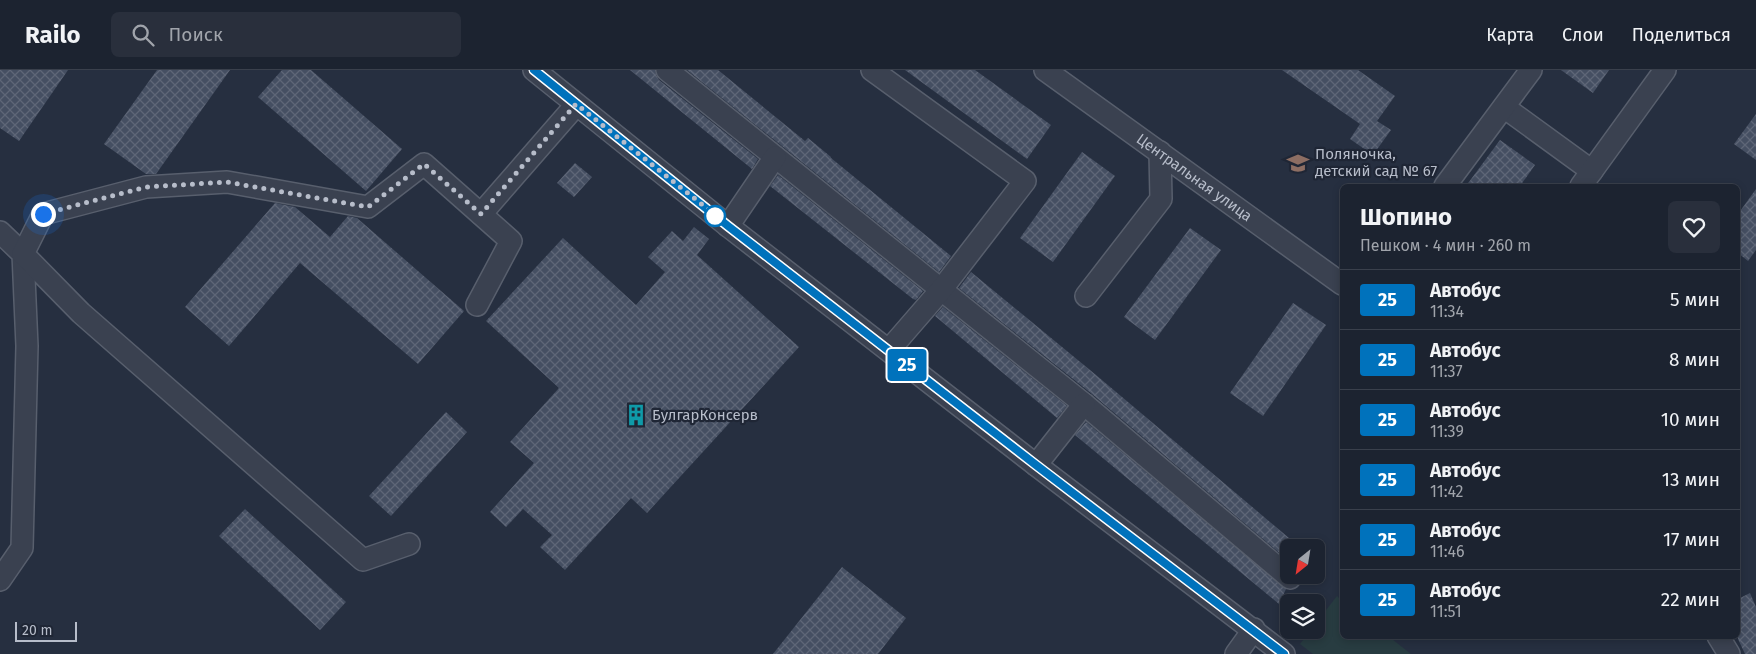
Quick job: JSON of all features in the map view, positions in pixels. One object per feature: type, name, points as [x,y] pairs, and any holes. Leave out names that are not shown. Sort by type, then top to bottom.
[{"type":"street","points":[[534,70],[728,226],[1036,465],[1254,629],[1284,654]]},
{"type":"street","points":[[668,70],[1084,404],[1280,570]]},
{"type":"street","points":[[872,70],[1025,181],[941,290],[889,350]]},
{"type":"street","name":"Центральная улица","points":[[1045,70],[1340,278]]},
{"type":"street","points":[[1446,184],[1531,70]]},
{"type":"street","points":[[1504,107],[1587,178],[1665,70]]},
{"type":"street","points":[[481,214],[576,104]]},
{"type":"street","points":[[1086,296],[1161,199],[1160,152]]},
{"type":"street","points":[[728,226],[775,157]]},
{"type":"street","points":[[0,580],[22,548],[27,346],[23,254],[43,214],[146,187],[227,182],[368,207],[424,164],[511,241],[477,305]]},
{"type":"street","points":[[0,232],[80,314],[363,560],[409,544]]},
{"type":"street","points":[[1036,465],[1084,404]]},
{"type":"street","points":[[1236,654],[1254,629]]},
{"type":"street","points":[[1720,639],[1729,654]]},
{"type":"green space","points":[[1337,596],[1340,599],[1340,639],[1392,639],[1411,654],[1313,654],[1300,644],[1304,639],[1325,639],[1325,611]]},
{"type":"building","points":[[0,70],[68,70],[19,141],[0,128]]},
{"type":"building","points":[[157,70],[230,70],[156,174],[146,174],[104,144]]},
{"type":"building","points":[[282,70],[311,70],[402,149],[366,191],[258,97]]},
{"type":"building","points":[[630,70],[655,70],[659,80],[758,159],[752,169]]},
{"type":"building","points":[[687,70],[718,70],[805,141],[808,138],[951,256],[939,272]]},
{"type":"building","points":[[905,70],[975,70],[1051,125],[1027,159]]},
{"type":"building","points":[[1282,70],[1358,70],[1395,96],[1377,121],[1391,130],[1373,155],[1350,139],[1360,124]]},
{"type":"building","points":[[1561,70],[1609,70],[1593,93]]},
{"type":"building","points":[[1756,114],[1756,160],[1734,144]]},
{"type":"building","points":[[1500,140],[1535,165],[1521,184],[1467,184]]},
{"type":"building","points":[[1082,152],[1115,176],[1053,262],[1020,238]]},
{"type":"building","points":[[575,163],[592,177],[574,197],[557,183]]},
{"type":"building","points":[[778,175],[923,291],[916,300],[770,186]]},
{"type":"building","points":[[1756,189],[1756,250],[1748,261],[1740,255],[1740,211]]},
{"type":"building","points":[[275,203],[295,207],[330,237],[348,216],[357,218],[464,311],[418,364],[300,263],[229,346],[185,307]]},
{"type":"building","name":"БулгарКонсерв","points":[[694,227],[709,239],[697,255],[799,347],[647,513],[631,498],[565,570],[540,547],[552,535],[523,509],[506,527],[490,512],[534,463],[510,442],[559,388],[486,321],[563,238],[636,305],[665,272],[648,257],[672,231],[683,241]]},
{"type":"building","points":[[1190,228],[1221,250],[1155,340],[1124,317]]},
{"type":"building","points":[[971,272],[1096,375],[1289,538],[1280,539],[1280,553],[1092,394],[959,288]]},
{"type":"building","points":[[1293,303],[1326,325],[1263,416],[1230,393]]},
{"type":"building","points":[[943,307],[1067,406],[1057,418],[935,316]]},
{"type":"building","points":[[446,412],[467,432],[391,516],[369,496]]},
{"type":"building","points":[[1086,422],[1286,589],[1284,594],[1280,594],[1279,604],[1075,435]]},
{"type":"building","points":[[245,509],[346,602],[320,630],[219,536]]},
{"type":"building","points":[[842,567],[906,618],[878,654],[773,654]]},
{"type":"building","points":[[1750,593],[1756,607],[1756,654],[1745,654],[1738,639],[1740,639],[1740,598]]},
{"type":"bus line","name":"25","points":[[534,70],[728,226],[1036,465],[1254,629],[1284,654]]},
{"type":"place","name":"Поляночка, детский сад № 67","points":[[1298,163]]},
{"type":"place","name":"БулгарКонсерв","points":[[636,415]]},
{"type":"route","points":[[43,214],[146,187],[227,182],[368,207],[424,164],[481,214],[576,104],[719,218],[715,216]]}]
